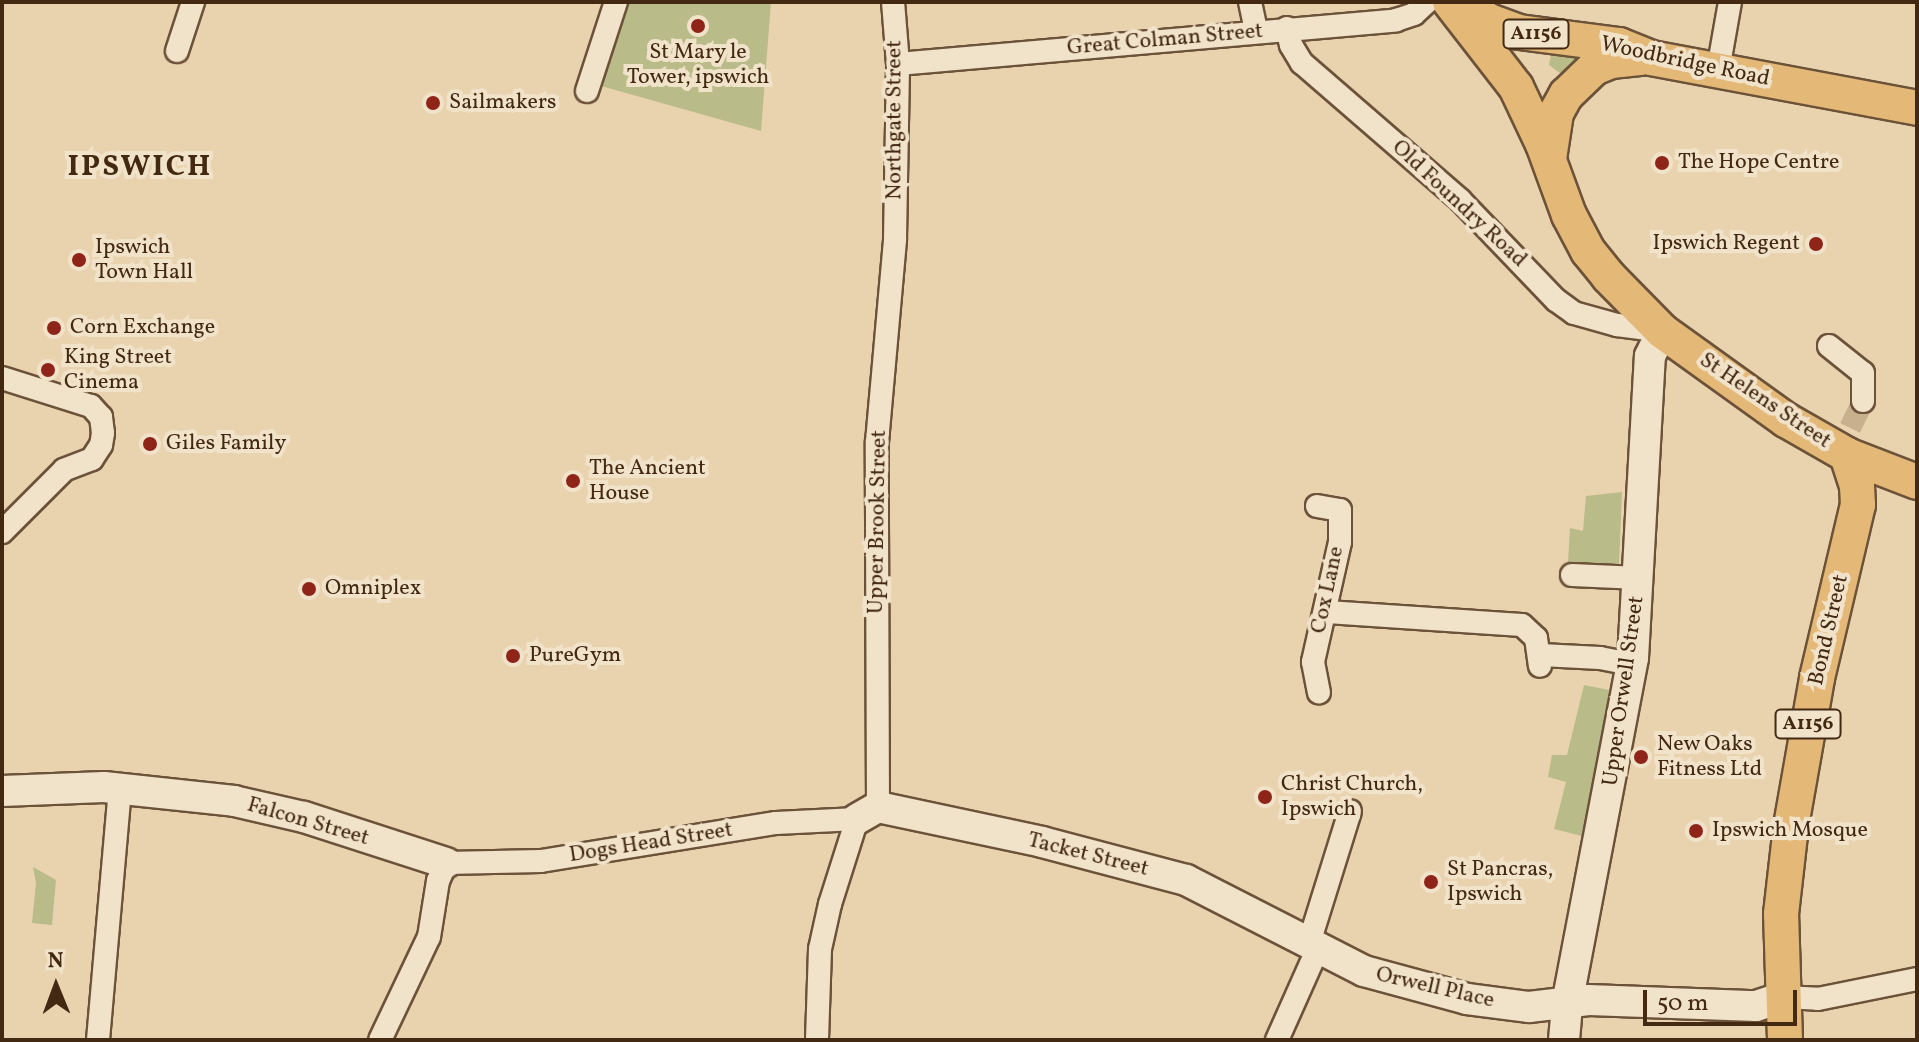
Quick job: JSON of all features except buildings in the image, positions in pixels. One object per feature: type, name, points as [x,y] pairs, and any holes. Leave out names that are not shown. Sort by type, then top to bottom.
[{"type":"main road","name":"A1156","points":[[1450,2],[1516,87],[1549,159],[1569,215],[1588,251],[1662,331]]},
{"type":"main road","name":"Woodbridge Road","points":[[1460,2],[1489,21],[1519,32],[1619,45],[1651,58],[1917,108]]},
{"type":"main road","name":"A1156","points":[[1549,159],[1556,113],[1583,77],[1611,61],[1651,58]]},
{"type":"main road","name":"St Helens Street","points":[[1662,331],[1786,420],[1845,445],[1917,482]]},
{"type":"main road","name":"Bond Street","points":[[1784,997],[1781,914],[1791,826],[1817,678],[1858,505],[1855,476],[1845,445]]},
{"type":"main road","name":"A1156","points":[[1784,997],[1785,1040]]},
{"type":"street","points":[[177,51],[193,2]]},
{"type":"street","points":[[587,91],[616,2]]},
{"type":"street","name":"Northgate Street","points":[[893,2],[898,64],[895,239]]},
{"type":"street","points":[[1250,2],[1256,31]]},
{"type":"street","name":"Great Colman Street","points":[[898,64],[1396,20],[1414,14],[1427,2]]},
{"type":"street","points":[[1718,70],[1730,2]]},
{"type":"street","name":"Old Foundry Road","points":[[1287,28],[1291,45],[1302,63],[1460,200],[1556,300],[1574,313],[1617,325],[1662,331]]},
{"type":"street","name":"Upper Brook Street","points":[[817,1040],[817,975],[823,935],[867,813],[877,442],[895,239]]},
{"type":"street","name":"Upper Orwell Street","points":[[1564,1040],[1567,1004],[1632,664],[1650,356],[1662,331]]},
{"type":"street","points":[[1829,346],[1863,373],[1863,401]]},
{"type":"street","points":[[2,378],[91,406],[102,424],[97,454],[64,470],[2,532]]},
{"type":"street","name":"Cox Lane","points":[[1317,506],[1340,510],[1340,542],[1327,612],[1313,662],[1319,692]]},
{"type":"street","points":[[1572,575],[1639,578]]},
{"type":"street","points":[[1327,612],[1522,625],[1536,638],[1540,661],[1600,658],[1632,664]]},
{"type":"street","name":"Falcon Street","points":[[2,791],[50,786],[197,796],[280,810],[446,863]]},
{"type":"street","points":[[98,1040],[120,789]]},
{"type":"street","points":[[1277,1040],[1313,945],[1350,811]]},
{"type":"street","name":"Dogs Head Street","points":[[446,863],[541,861],[587,851],[776,823],[867,813]]},
{"type":"street","name":"Tacket Street","points":[[867,813],[1042,842],[1186,880],[1313,945]]},
{"type":"street","points":[[380,1040],[429,937],[438,881],[446,863]]},
{"type":"street","name":"Orwell Place","points":[[1313,945],[1364,971],[1434,992],[1509,1005],[1567,1004],[1589,1000],[1756,1006],[1784,997]]},
{"type":"street","points":[[1784,997],[1818,999],[1917,979]]},
{"type":"green space","points":[[624,2],[771,2],[761,131],[594,84]]},
{"type":"green space","points":[[1552,49],[1586,55],[1564,76],[1549,65]]},
{"type":"green space","points":[[1622,492],[1619,564],[1568,562],[1570,528],[1583,531],[1586,496]]},
{"type":"green space","points":[[1584,685],[1614,691],[1586,837],[1554,829],[1566,782],[1548,777],[1552,755],[1567,755]]},
{"type":"green space","points":[[33,867],[56,880],[52,925],[32,923],[36,883]]},
{"type":"tunnel","points":[[1850,428],[1863,401]]},
{"type":"place","name":"St Mary le Tower, ipswich","points":[[698,26]]},
{"type":"place","name":"Sailmakers","points":[[433,103]]},
{"type":"place","name":"The Hope Centre","points":[[1662,163]]},
{"type":"place","name":"Ipswich Regent","points":[[1816,244]]},
{"type":"place","name":"Ipswich Town Hall","points":[[79,260]]},
{"type":"place","name":"Corn Exchange","points":[[54,328]]},
{"type":"place","name":"King Street Cinema","points":[[48,370]]},
{"type":"place","name":"Giles Family","points":[[150,444]]},
{"type":"place","name":"The Ancient House","points":[[573,481]]},
{"type":"place","name":"Omniplex","points":[[309,589]]},
{"type":"place","name":"PureGym","points":[[513,656]]},
{"type":"place","name":"New Oaks Fitness Ltd","points":[[1641,757]]},
{"type":"place","name":"Christ Church, Ipswich","points":[[1265,797]]},
{"type":"place","name":"Ipswich Mosque","points":[[1696,831]]},
{"type":"place","name":"St Pancras, Ipswich","points":[[1431,882]]},
{"type":"district","name":"IPSWICH","points":[[140,167]]}]
